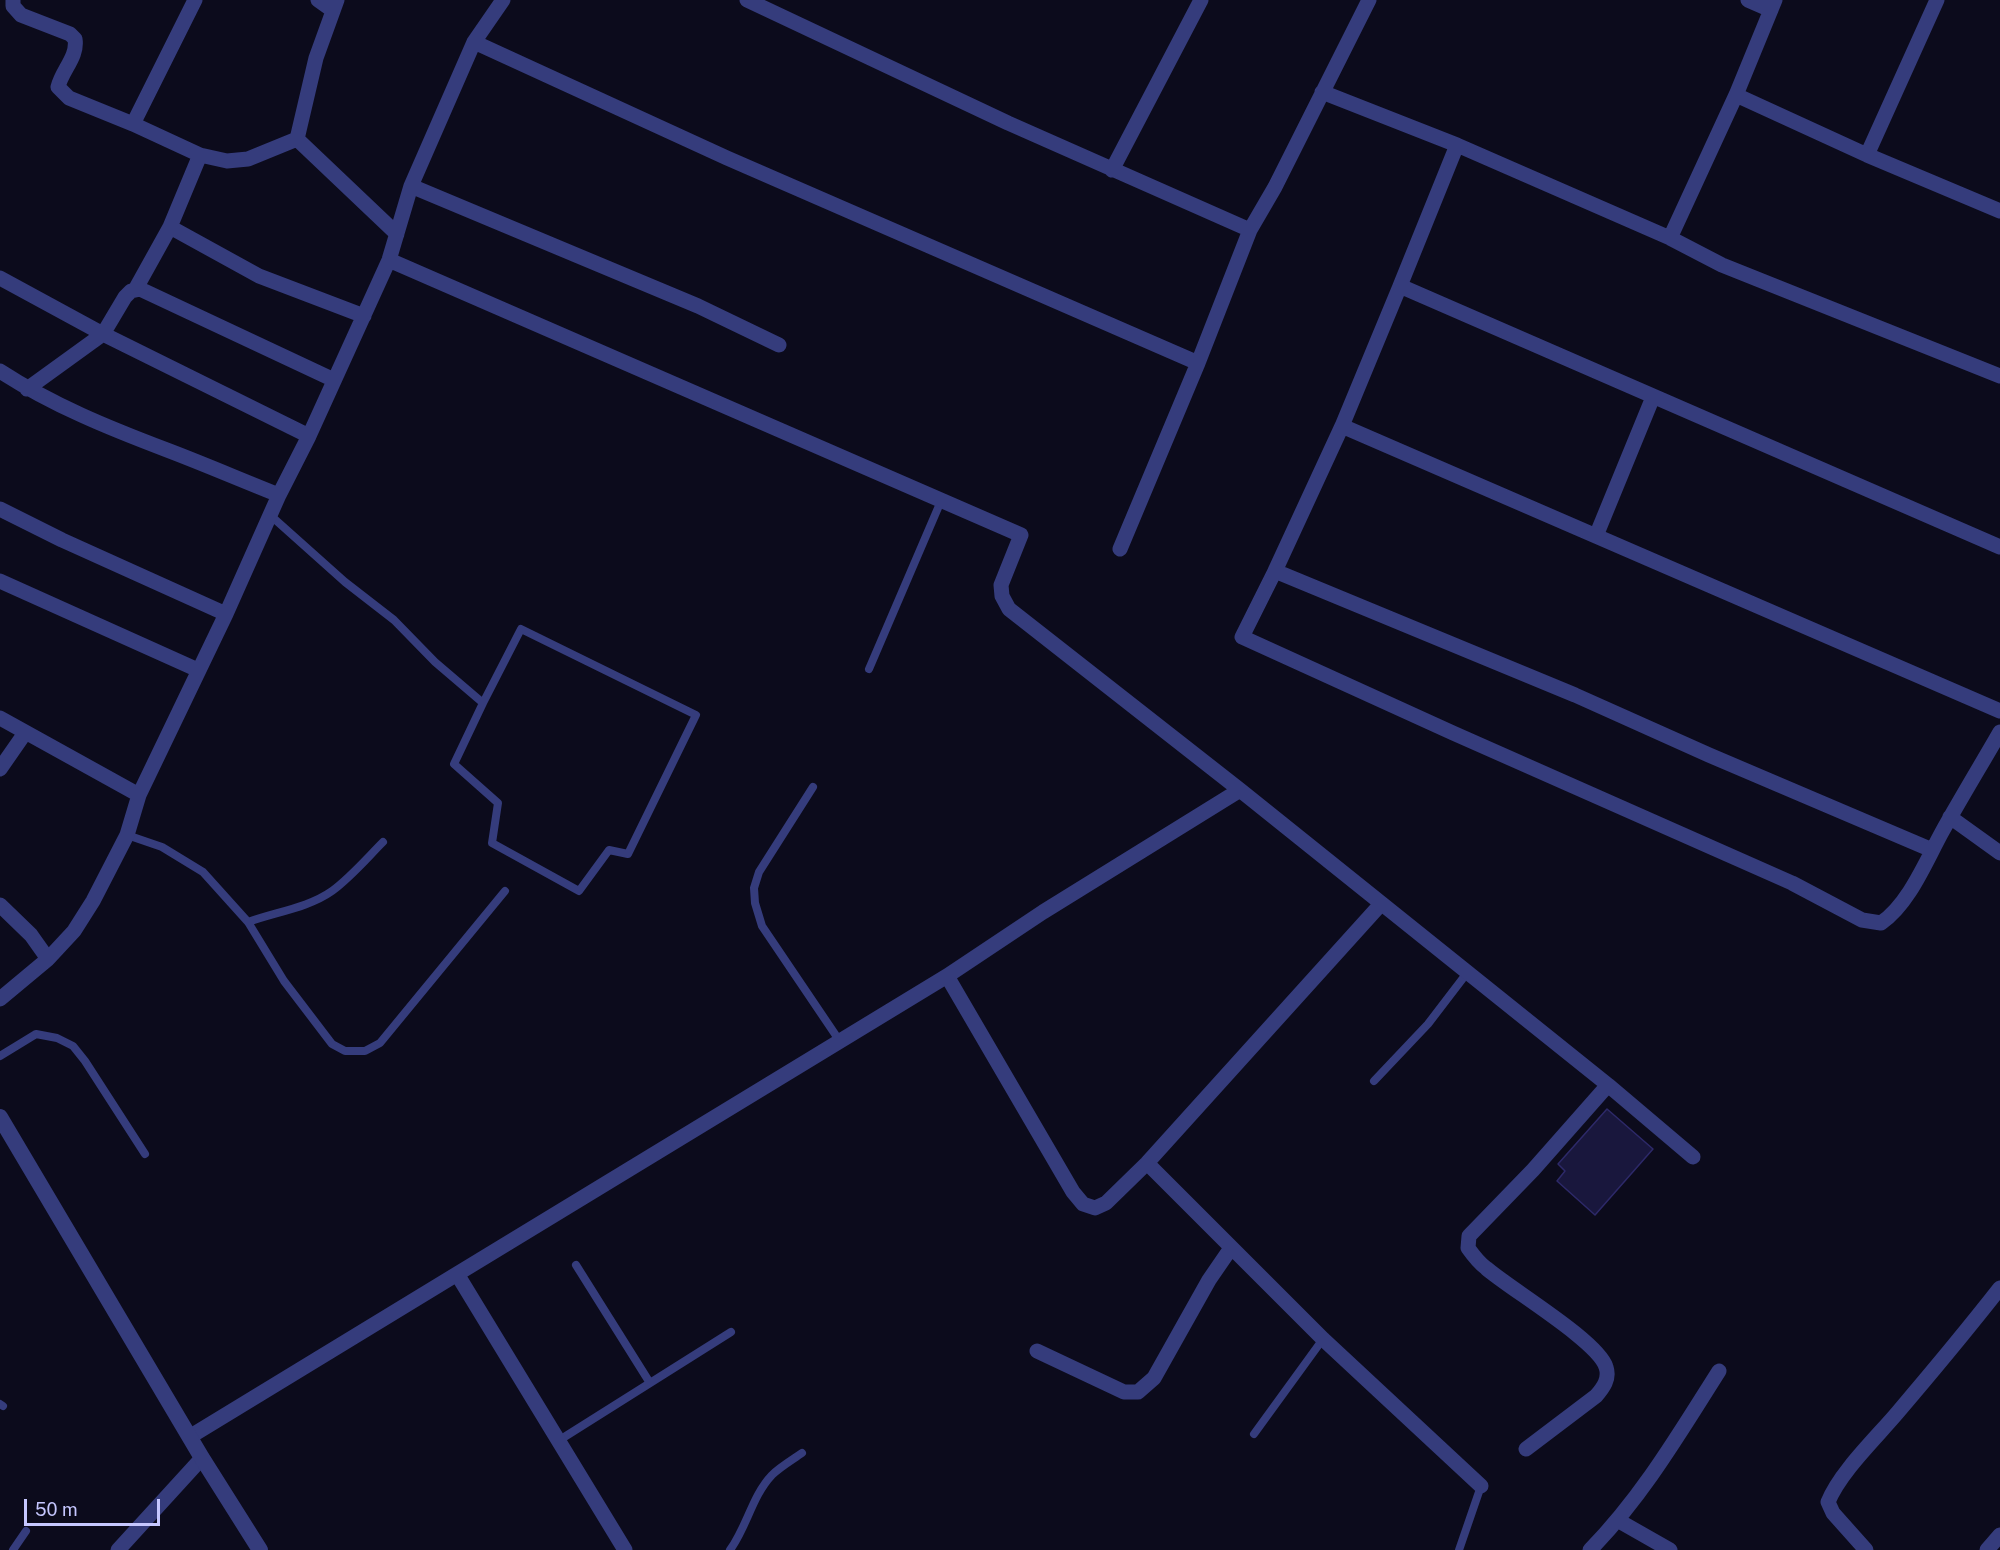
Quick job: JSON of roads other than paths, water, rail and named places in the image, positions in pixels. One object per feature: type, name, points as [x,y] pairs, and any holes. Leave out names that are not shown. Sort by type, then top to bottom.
[{"type":"street","points":[[13,0],[13,6],[21,15],[70,34],[75,39],[75,51],[58,87],[69,98],[200,155],[227,161],[248,159],[297,139]]},
{"type":"street","points":[[133,124],[195,0]]},
{"type":"street","points":[[297,139],[316,58],[335,5],[318,0]]},
{"type":"street","points":[[0,999],[48,959],[74,931],[93,901],[127,835],[138,795],[226,614],[389,261],[411,186],[474,42],[503,0]]},
{"type":"street","points":[[747,0],[1112,170],[1250,230]]},
{"type":"street","points":[[1112,170],[1201,0]]},
{"type":"street","points":[[1120,549],[1198,363],[1250,230],[1275,187],[1369,0]]},
{"type":"street","points":[[1670,238],[1736,95],[1773,5],[1748,0]]},
{"type":"street","points":[[1867,155],[1937,0]]},
{"type":"street","points":[[474,42],[727,159],[1198,363]]},
{"type":"street","points":[[1323,92],[1457,145],[1670,238],[1722,265],[2000,376]]},
{"type":"street","points":[[1736,95],[1867,155],[2000,211]]},
{"type":"street","points":[[297,139],[397,234]]},
{"type":"street","points":[[1457,145],[1342,426],[1242,637],[1792,883],[1863,920],[1881,923],[1894,914],[2000,732]]},
{"type":"street","points":[[135,290],[171,227],[200,155]]},
{"type":"street","points":[[411,186],[698,306],[779,345]]},
{"type":"street","points":[[171,227],[259,276],[364,316]]},
{"type":"street","points":[[389,261],[1021,535],[1001,585],[1002,596],[1009,609],[1240,790],[1608,1085],[1693,1157]]},
{"type":"street","points":[[0,278],[103,334],[309,436]]},
{"type":"street","points":[[1400,286],[2000,547]]},
{"type":"street","points":[[27,389],[103,334],[125,297],[131,291],[140,289],[334,380]]},
{"type":"street","points":[[0,371],[27,389],[117,432],[279,495]]},
{"type":"street","points":[[1596,536],[1653,397]]},
{"type":"street","points":[[1342,426],[2000,711]]},
{"type":"street","points":[[0,509],[62,540],[226,614]]},
{"type":"street","points":[[1275,571],[1575,694],[1709,755],[1932,850]]},
{"type":"street","points":[[0,582],[198,670]]},
{"type":"street","points":[[0,718],[138,795]]},
{"type":"street","points":[[0,769],[25,733]]},
{"type":"street","points":[[191,1436],[947,976],[1043,912],[1240,790]]},
{"type":"street","points":[[1950,817],[2000,853]]},
{"type":"street","points":[[947,976],[1073,1192],[1083,1204],[1095,1208],[1106,1203],[1147,1163],[1381,904]]},
{"type":"street","points":[[0,905],[31,935],[48,959]]},
{"type":"street","points":[[1526,1449],[1596,1396],[1605,1385],[1607,1368],[1596,1351],[1543,1309],[1484,1267],[1467,1248],[1469,1236],[1533,1170],[1608,1085]]},
{"type":"street","points":[[0,1117],[202,1458],[260,1550]]},
{"type":"street","points":[[1147,1163],[1323,1339],[1481,1486]]},
{"type":"street","points":[[1037,1351],[1124,1392],[1138,1392],[1154,1378],[1209,1280],[1231,1248]]},
{"type":"street","points":[[458,1274],[557,1442],[625,1550]]},
{"type":"street","points":[[1866,1550],[1833,1513],[1828,1502],[1832,1492],[2000,1288]]},
{"type":"street","points":[[1590,1550],[1619,1521],[1664,1457],[1719,1371]]},
{"type":"street","points":[[118,1550],[202,1458]]},
{"type":"street","points":[[1619,1521],[1670,1550]]},
{"type":"street","points":[[1987,1550],[2000,1535]]},
{"type":"lane","points":[[869,669],[941,501]]},
{"type":"lane","points":[[270,515],[345,582],[394,620],[453,678],[483,703]]},
{"type":"lane","points":[[521,628],[696,715],[628,854],[609,850],[579,891],[492,843],[498,803],[454,764],[483,703],[521,628]]},
{"type":"lane","points":[[813,787],[759,872],[754,888],[754,903],[762,926],[840,1040]]},
{"type":"lane","points":[[127,835],[162,847],[203,872],[248,922],[284,981],[332,1044],[345,1051],[365,1051],[380,1043],[505,891]]},
{"type":"lane","points":[[248,922],[308,903],[331,891],[383,842]]},
{"type":"lane","points":[[1374,1081],[1428,1024],[1467,973]]},
{"type":"lane","points":[[0,1056],[36,1035],[57,1038],[72,1046],[85,1061],[145,1154]]},
{"type":"lane","points":[[576,1265],[650,1383]]},
{"type":"lane","points":[[557,1442],[731,1332]]},
{"type":"lane","points":[[1254,1434],[1323,1339]]},
{"type":"lane","points":[[730,1550],[771,1476],[802,1453]]},
{"type":"lane","points":[[1459,1550],[1481,1486]]},
{"type":"lane","points":[[13,1550],[26,1531]]}]
